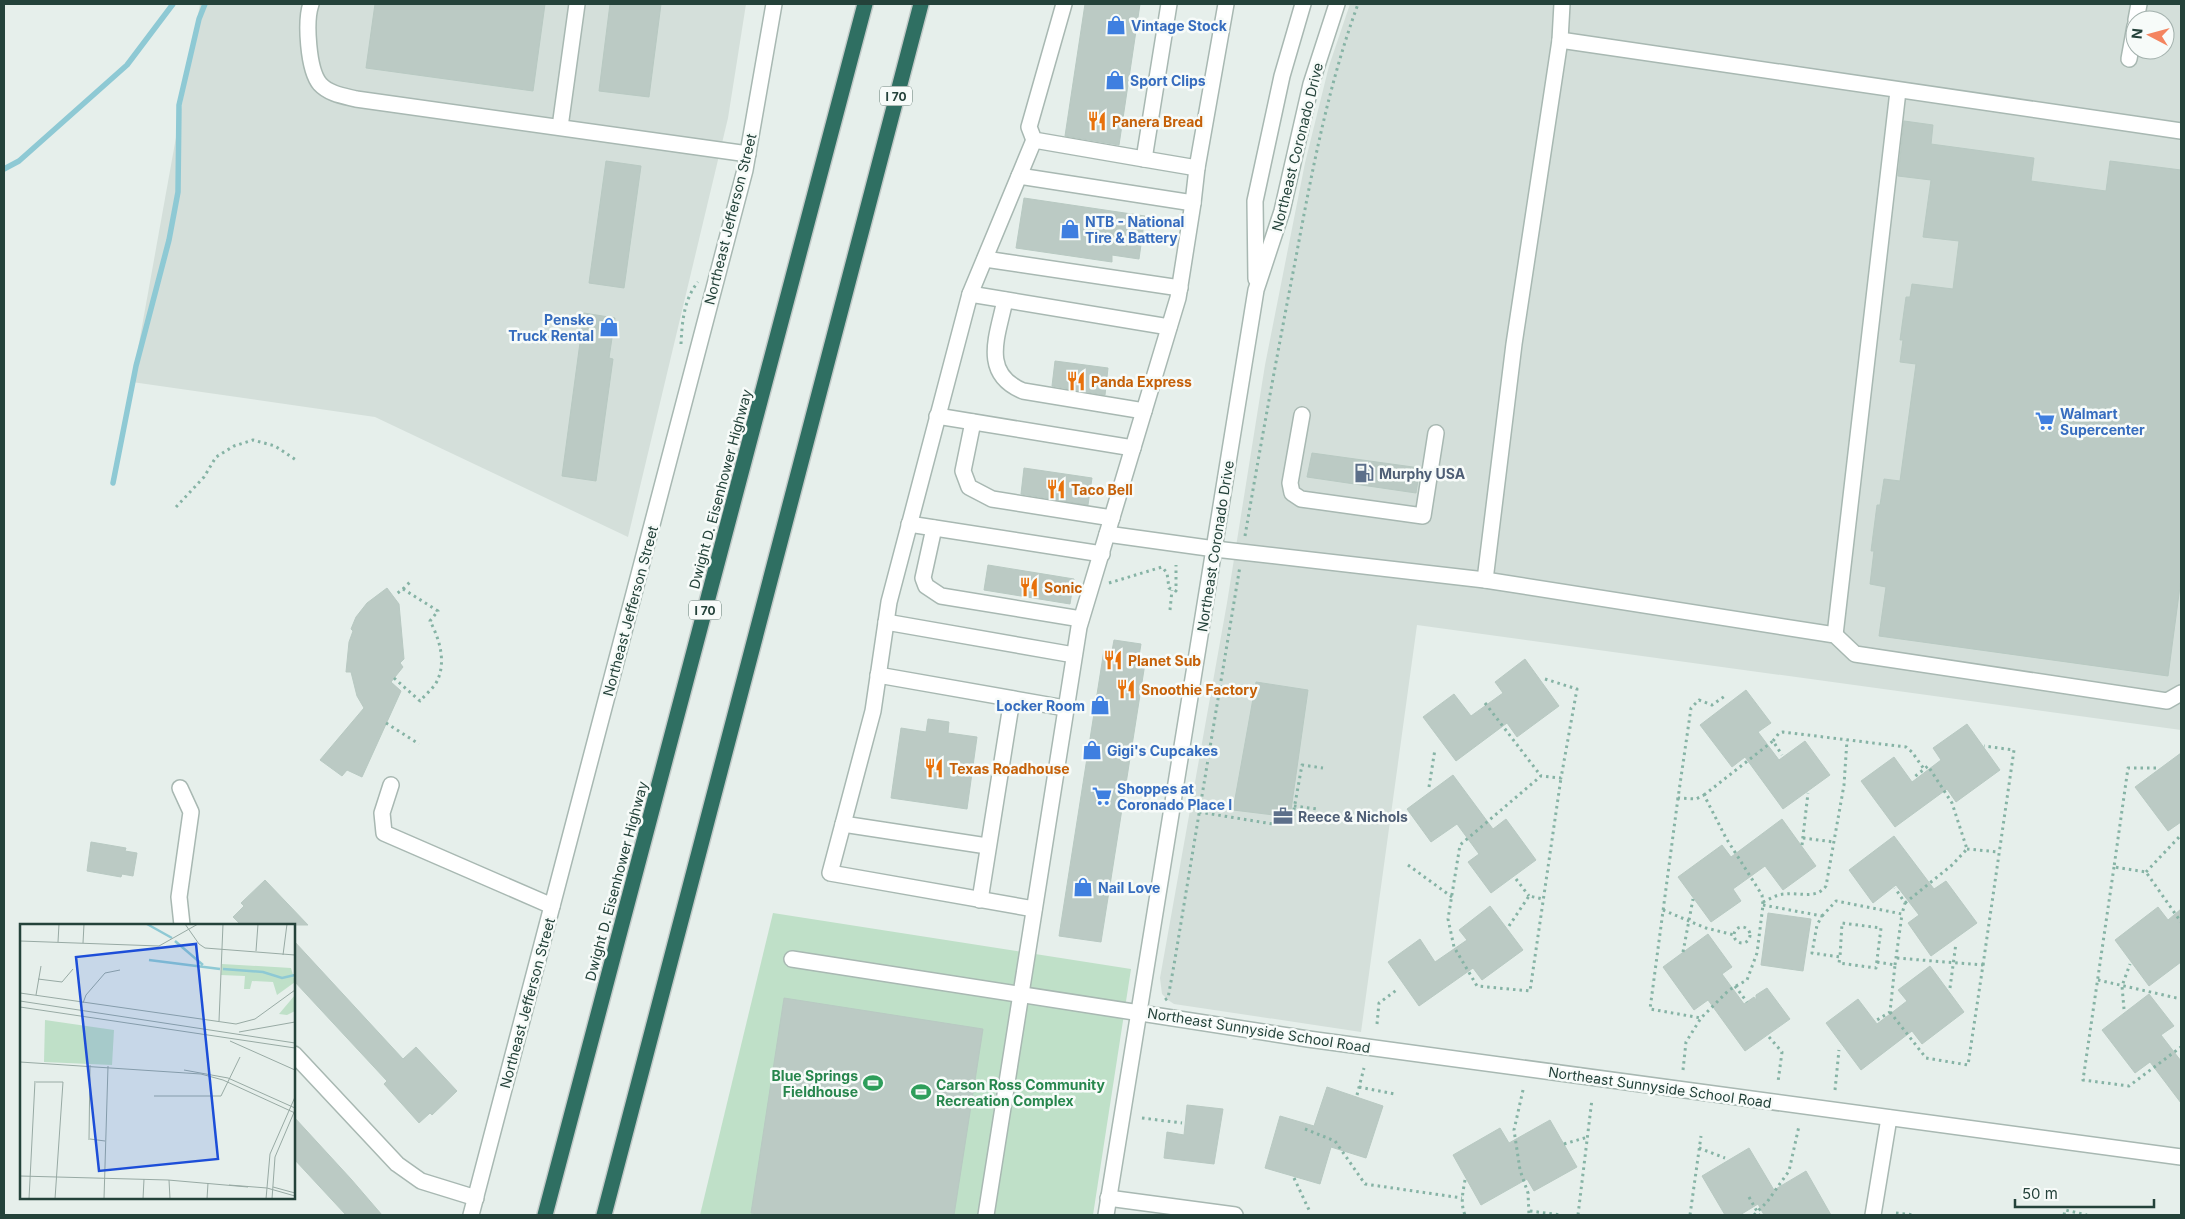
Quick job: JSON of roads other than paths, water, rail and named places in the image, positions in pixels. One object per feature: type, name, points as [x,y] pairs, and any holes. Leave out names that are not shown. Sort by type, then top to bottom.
[{"type":"highway","name":"Dwight D. Eisenhower Highway","points":[[545,1215],[865,4]]},
{"type":"highway","name":"I 70","points":[[604,1215],[920,4]]},
{"type":"street","points":[[311,4],[309,25],[311,60],[314,74],[320,84],[329,92],[356,99],[748,154]]},
{"type":"street","points":[[560,127],[577,4]]},
{"type":"street","name":"Northeast Jefferson Street","points":[[471,1215],[748,154],[774,4]]},
{"type":"street","points":[[1034,909],[830,873],[873,711],[889,602],[937,416],[970,294],[1034,140],[1030,127],[1064,4]]},
{"type":"street","points":[[1144,159],[1169,4]]},
{"type":"street","points":[[986,1215],[1065,708],[1081,619],[1180,288],[1193,203],[1196,168],[1226,4]]},
{"type":"street","name":"Northeast Coronado Drive","points":[[1256,290],[1255,201],[1282,76],[1303,4]]},
{"type":"street","name":"Northeast Coronado Drive","points":[[1106,1215],[1256,290],[1282,211],[1311,84],[1337,4]]},
{"type":"street","points":[[1485,580],[1514,344],[1560,40],[1562,4]]},
{"type":"street","points":[[1560,40],[2181,131]]},
{"type":"street","points":[[1835,635],[1898,91]]},
{"type":"street","points":[[1034,140],[1196,168]]},
{"type":"street","points":[[1019,176],[1193,203]]},
{"type":"street","points":[[984,259],[1180,288]]},
{"type":"street","points":[[970,294],[1169,327]]},
{"type":"street","points":[[1004,300],[993,356],[999,372],[1013,387],[1023,391],[1144,410]]},
{"type":"street","points":[[1302,415],[1290,483],[1292,493],[1301,499],[1414,515],[1423,516],[1436,433]]},
{"type":"street","points":[[937,416],[1133,448]]},
{"type":"street","points":[[973,422],[963,470],[969,487],[992,499],[1112,518]]},
{"type":"street","points":[[909,524],[1102,554]]},
{"type":"street","points":[[934,528],[923,578],[926,586],[941,596],[1081,619]]},
{"type":"street","points":[[1107,534],[1215,549],[1485,580],[1835,635],[1855,654],[2167,701],[2181,693]]},
{"type":"street","points":[[886,622],[1074,655]]},
{"type":"street","points":[[878,675],[1065,708]]},
{"type":"street","points":[[980,900],[987,846],[1012,699]]},
{"type":"street","points":[[391,785],[382,812],[384,833],[552,906]]},
{"type":"street","points":[[180,788],[191,812],[179,896],[182,924]]},
{"type":"street","points":[[843,824],[987,846]]},
{"type":"street","name":"Northeast Sunnyside School Road","points":[[792,959],[1308,1039],[2181,1158]]},
{"type":"street","points":[[295,1055],[397,1164],[421,1181],[476,1198]]},
{"type":"street","points":[[1873,1215],[1889,1118]]},
{"type":"street","points":[[1108,1198],[1235,1215]]},
{"type":"waterway","points":[[4,169],[19,161],[127,65],[173,4]]},
{"type":"waterway","points":[[113,483],[136,366],[169,240],[178,192],[179,105],[199,19],[205,4]]},
{"type":"place","name":"Vintage Stock","points":[[1116,25]]},
{"type":"place","name":"Sport Clips","points":[[1115,80]]},
{"type":"place","name":"Panera Bread","points":[[1097,121]]},
{"type":"place","name":"NTB - National Tire & Battery","points":[[1070,229]]},
{"type":"place","name":"Penske Truck Rental","points":[[609,327]]},
{"type":"place","name":"Panda Express","points":[[1076,381]]},
{"type":"place","name":"Walmart Supercenter","points":[[2045,421]]},
{"type":"place","name":"Murphy USA","points":[[1364,473]]},
{"type":"place","name":"Taco Bell","points":[[1056,489]]},
{"type":"place","name":"Sonic","points":[[1029,587]]},
{"type":"place","name":"Planet Sub","points":[[1113,660]]},
{"type":"place","name":"Snoothie Factory","points":[[1126,689]]},
{"type":"place","name":"Locker Room","points":[[1100,705]]},
{"type":"place","name":"Gigi's Cupcakes","points":[[1092,750]]},
{"type":"place","name":"Texas Roadhouse","points":[[934,768]]},
{"type":"place","name":"Shoppes at Coronado Place I","points":[[1102,796]]},
{"type":"place","name":"Reece & Nichols","points":[[1283,816]]},
{"type":"place","name":"Nail Love","points":[[1083,887]]},
{"type":"place","name":"Blue Springs Fieldhouse","points":[[873,1083]]},
{"type":"place","name":"Carson Ross Community Recreation Complex","points":[[921,1092]]}]
